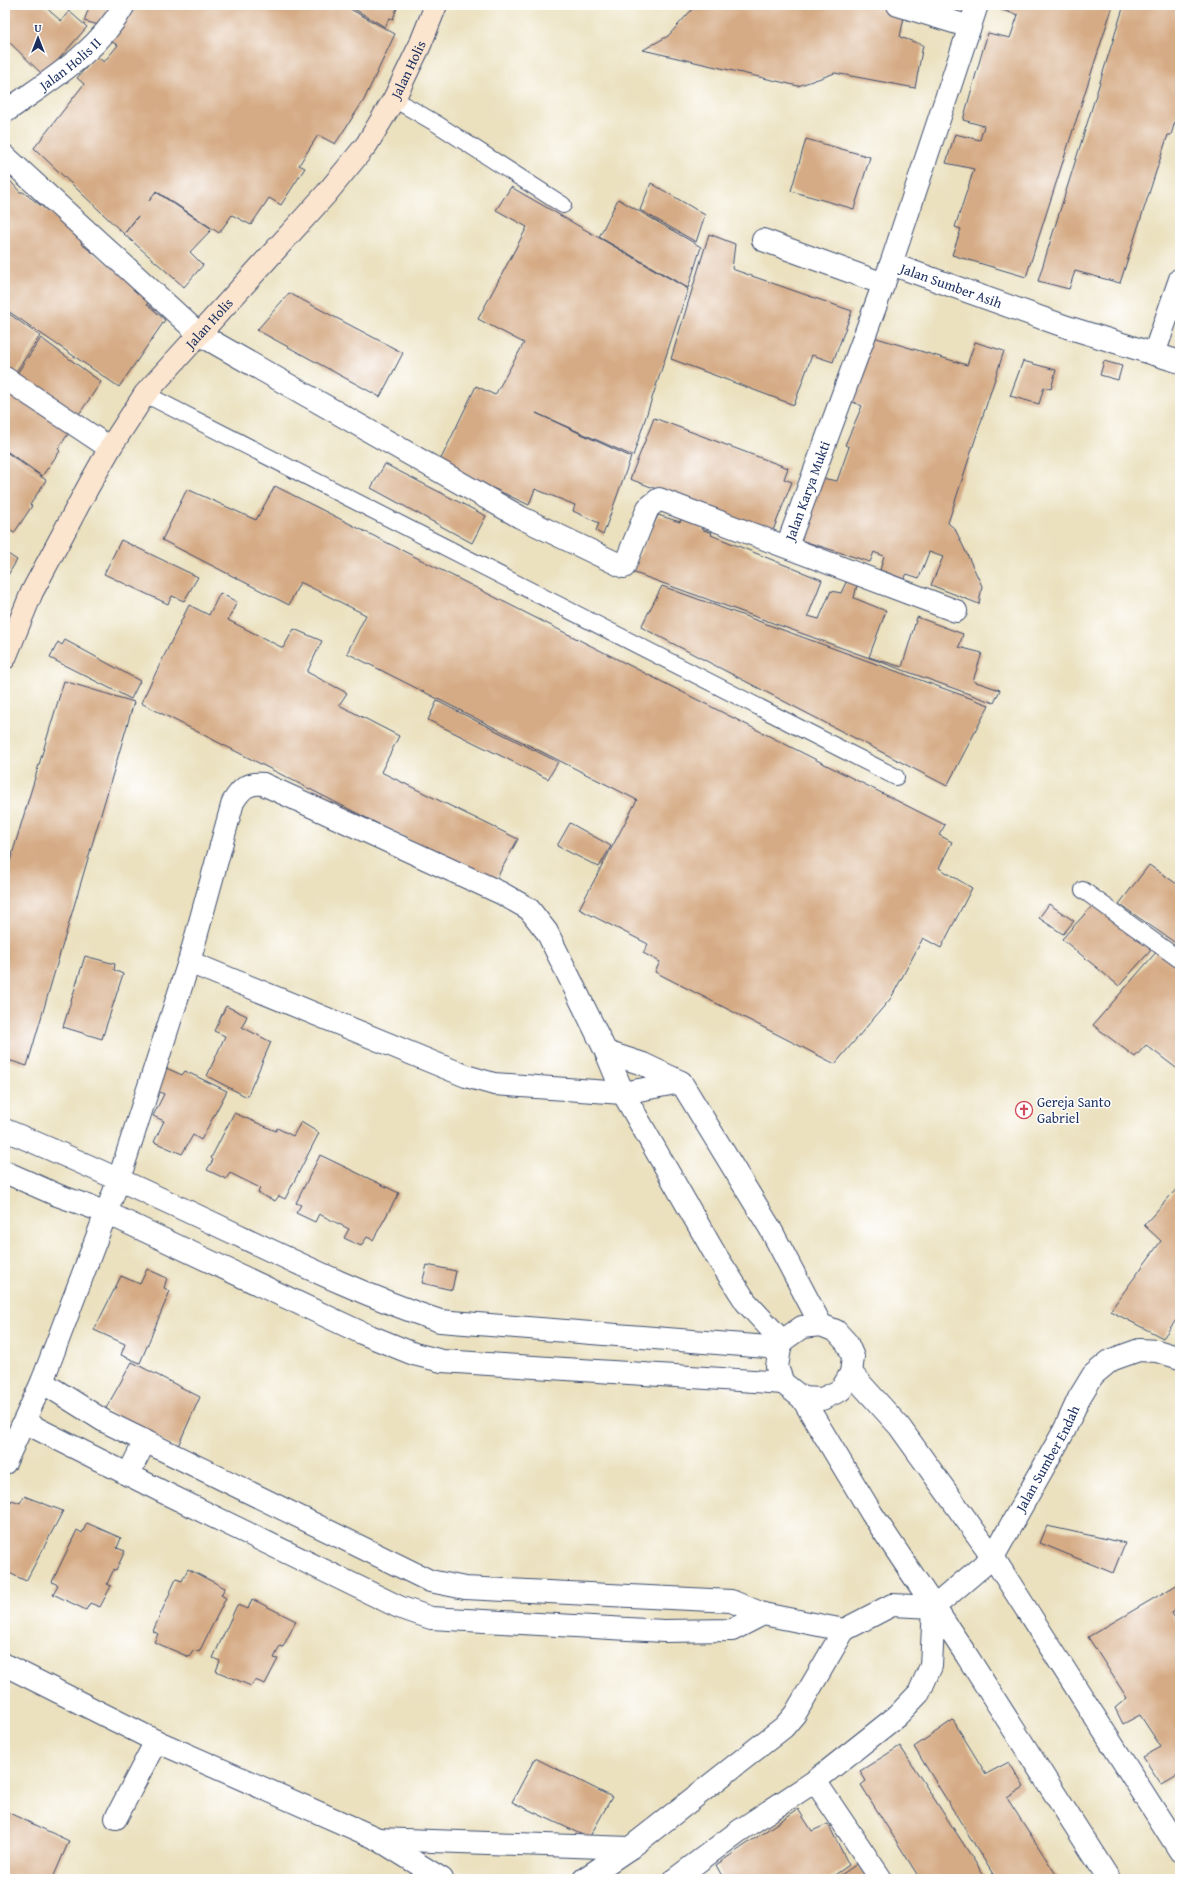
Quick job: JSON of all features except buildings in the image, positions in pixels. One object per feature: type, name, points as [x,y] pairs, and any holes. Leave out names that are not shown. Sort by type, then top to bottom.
[{"type":"street","name":"Jalan Holis II","points":[[5,112],[86,53],[99,40],[124,5]]},
{"type":"street","name":"Jalan Holis","points":[[5,658],[32,592],[110,448],[145,394],[326,194],[367,144],[394,99],[420,45],[436,5]]},
{"type":"street","points":[[898,5],[970,27]]},
{"type":"street","name":"Jalan Sumber Asih","points":[[977,5],[891,264],[1067,327],[1180,362]]},
{"type":"street","points":[[5,156],[198,334],[520,517],[624,567],[648,508],[659,498],[787,546]]},
{"type":"street","points":[[763,240],[884,284]]},
{"type":"street","name":"Jalan Karya Mukti","points":[[891,264],[787,546],[956,611]]},
{"type":"street","points":[[1154,354],[1180,279]]},
{"type":"street","points":[[5,378],[110,448]]},
{"type":"street","points":[[5,1463],[42,1382],[105,1212],[119,1179],[189,962],[233,802],[244,787],[253,784],[263,784],[494,890],[529,909],[538,918],[547,932],[606,1052],[623,1092],[715,1254],[746,1302],[781,1345]]},
{"type":"street","points":[[189,962],[466,1076],[501,1084],[623,1092],[681,1082]]},
{"type":"street","points":[[606,1052],[643,1064],[681,1082],[770,1228],[822,1325]]},
{"type":"street","points":[[5,1130],[119,1179],[341,1284],[403,1309],[440,1321],[781,1345]]},
{"type":"street","points":[[5,1172],[57,1195],[105,1212],[362,1333],[414,1354],[442,1361],[783,1384],[802,1398],[872,1514],[934,1607],[1109,1879]]},
{"type":"street","points":[[783,1384],[777,1367],[781,1345],[802,1327],[822,1325],[836,1331],[847,1343],[852,1357],[851,1373],[840,1390],[822,1399],[802,1398]]},
{"type":"street","name":"Jalan Sumber Endah","points":[[934,1607],[993,1557],[1053,1452],[1079,1398],[1093,1375],[1111,1360],[1140,1350],[1157,1351],[1180,1358]]},
{"type":"street","points":[[851,1373],[899,1426],[993,1557],[1180,1851]]},
{"type":"street","points":[[42,1382],[104,1421],[430,1581],[465,1588],[731,1601],[763,1614],[844,1630]]},
{"type":"street","points":[[24,1422],[128,1475],[400,1607],[431,1618],[664,1631],[732,1630],[763,1614]]},
{"type":"street","points":[[128,1475],[145,1441]]},
{"type":"street","points":[[462,1620],[465,1588]]},
{"type":"street","points":[[584,1879],[630,1848],[784,1727],[795,1714],[844,1630],[892,1605],[934,1607]]},
{"type":"street","points":[[675,1879],[739,1831],[816,1781],[897,1716],[920,1693],[932,1666],[934,1607]]},
{"type":"street","points":[[5,1665],[156,1741],[376,1838],[442,1879]]},
{"type":"street","points":[[116,1818],[156,1741]]},
{"type":"street","points":[[816,1781],[881,1879]]},
{"type":"street","points":[[376,1838],[630,1848]]},
{"type":"lane","points":[[394,99],[437,124],[563,205]]},
{"type":"lane","points":[[145,394],[896,777]]},
{"type":"lane","points":[[1083,890],[1180,960]]},
{"type":"place","name":"Gereja Santo Gabriel","points":[[1024,1110]]}]
